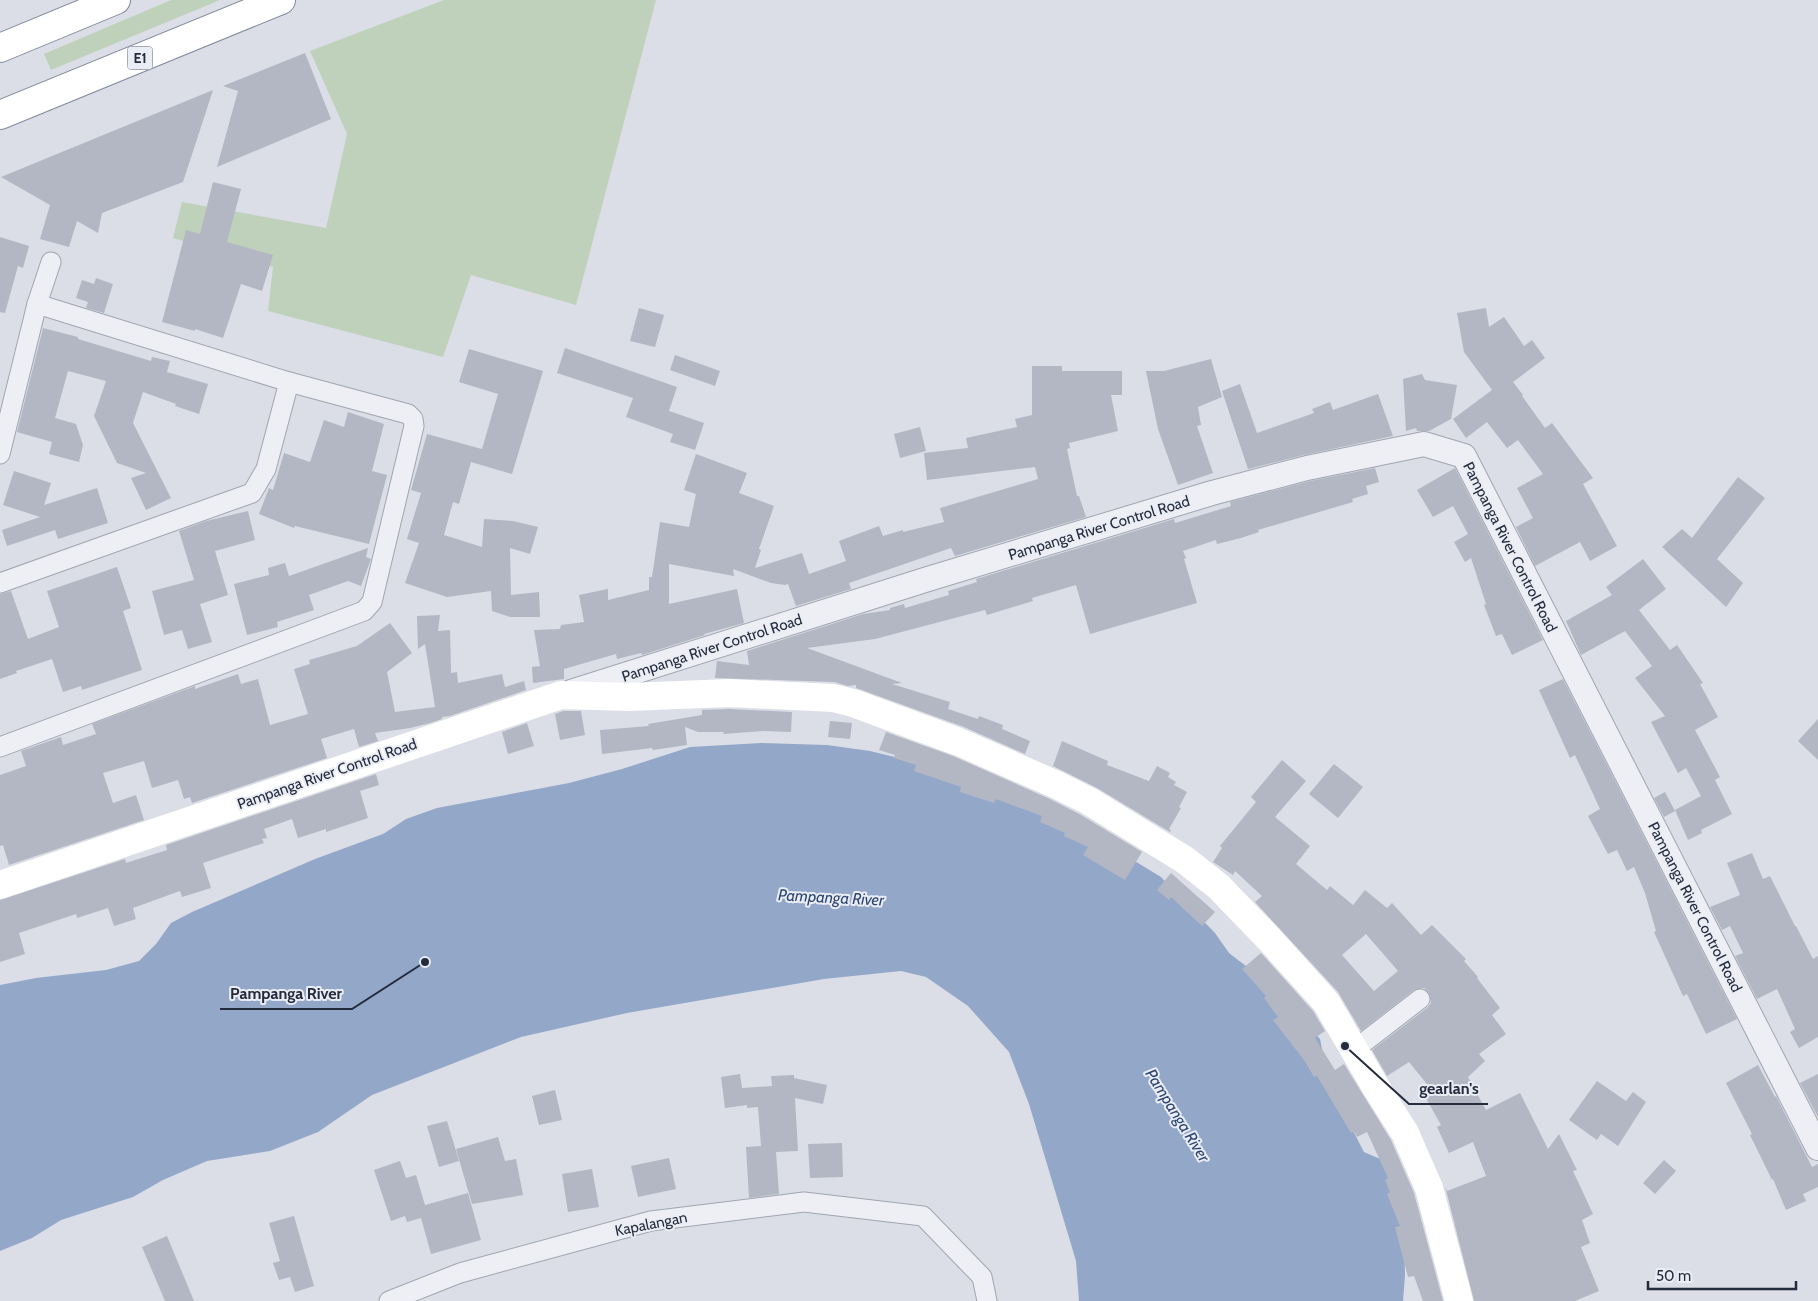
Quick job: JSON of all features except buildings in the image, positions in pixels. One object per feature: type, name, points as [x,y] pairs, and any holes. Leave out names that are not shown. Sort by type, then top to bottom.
[{"type":"main road","points":[[0,48],[116,0]]},
{"type":"main road","name":"E1","points":[[0,115],[281,0]]},
{"type":"main road","points":[[562,695],[628,697],[729,693],[833,698],[854,703],[1012,764],[1089,801],[1185,860],[1219,887],[1326,1002],[1409,1141],[1428,1188],[1459,1301]]},
{"type":"main road","name":"Pampanga River Control Road","points":[[0,885],[562,695]]},
{"type":"street","points":[[0,454],[37,304],[51,262]]},
{"type":"street","points":[[0,746],[364,610],[372,602],[414,426],[413,419],[408,414],[289,382],[37,304]]},
{"type":"street","points":[[0,583],[252,493],[266,468],[289,382]]},
{"type":"street","name":"Pampanga River Control Road","points":[[562,695],[928,579],[1212,494],[1307,468],[1424,444],[1464,456],[1818,1148]]},
{"type":"street","points":[[1354,1050],[1420,999]]},
{"type":"street","name":"Kapalangan","points":[[389,1301],[460,1273],[651,1221],[804,1202],[923,1216],[982,1277],[987,1301]]},
{"type":"green space","points":[[171,0],[220,0],[51,70],[44,54]]},
{"type":"green space","points":[[444,0],[656,0],[576,305],[471,275],[443,357],[268,311],[273,267],[173,238],[182,202],[326,228],[347,134],[310,51]]},
{"type":"water","points":[[761,743],[827,745],[870,751],[948,770],[1115,849],[1161,877],[1215,933],[1229,953],[1276,989],[1320,1039],[1322,1049],[1320,1067],[1364,1152],[1385,1161],[1391,1166],[1404,1246],[1405,1275],[1403,1301],[1079,1301],[1076,1261],[1029,1104],[1009,1052],[968,1006],[926,977],[901,971],[824,979],[627,1013],[521,1037],[372,1095],[318,1132],[270,1151],[207,1161],[163,1180],[133,1197],[61,1220],[32,1238],[0,1251],[0,985],[36,978],[106,970],[139,961],[156,944],[171,923],[192,912],[315,859],[383,834],[406,819],[437,808],[569,783],[622,769],[690,747]]},
{"type":"place","name":"Pampanga River","points":[[425,962]]},
{"type":"place","name":"gearlan's","points":[[1345,1046]]}]
